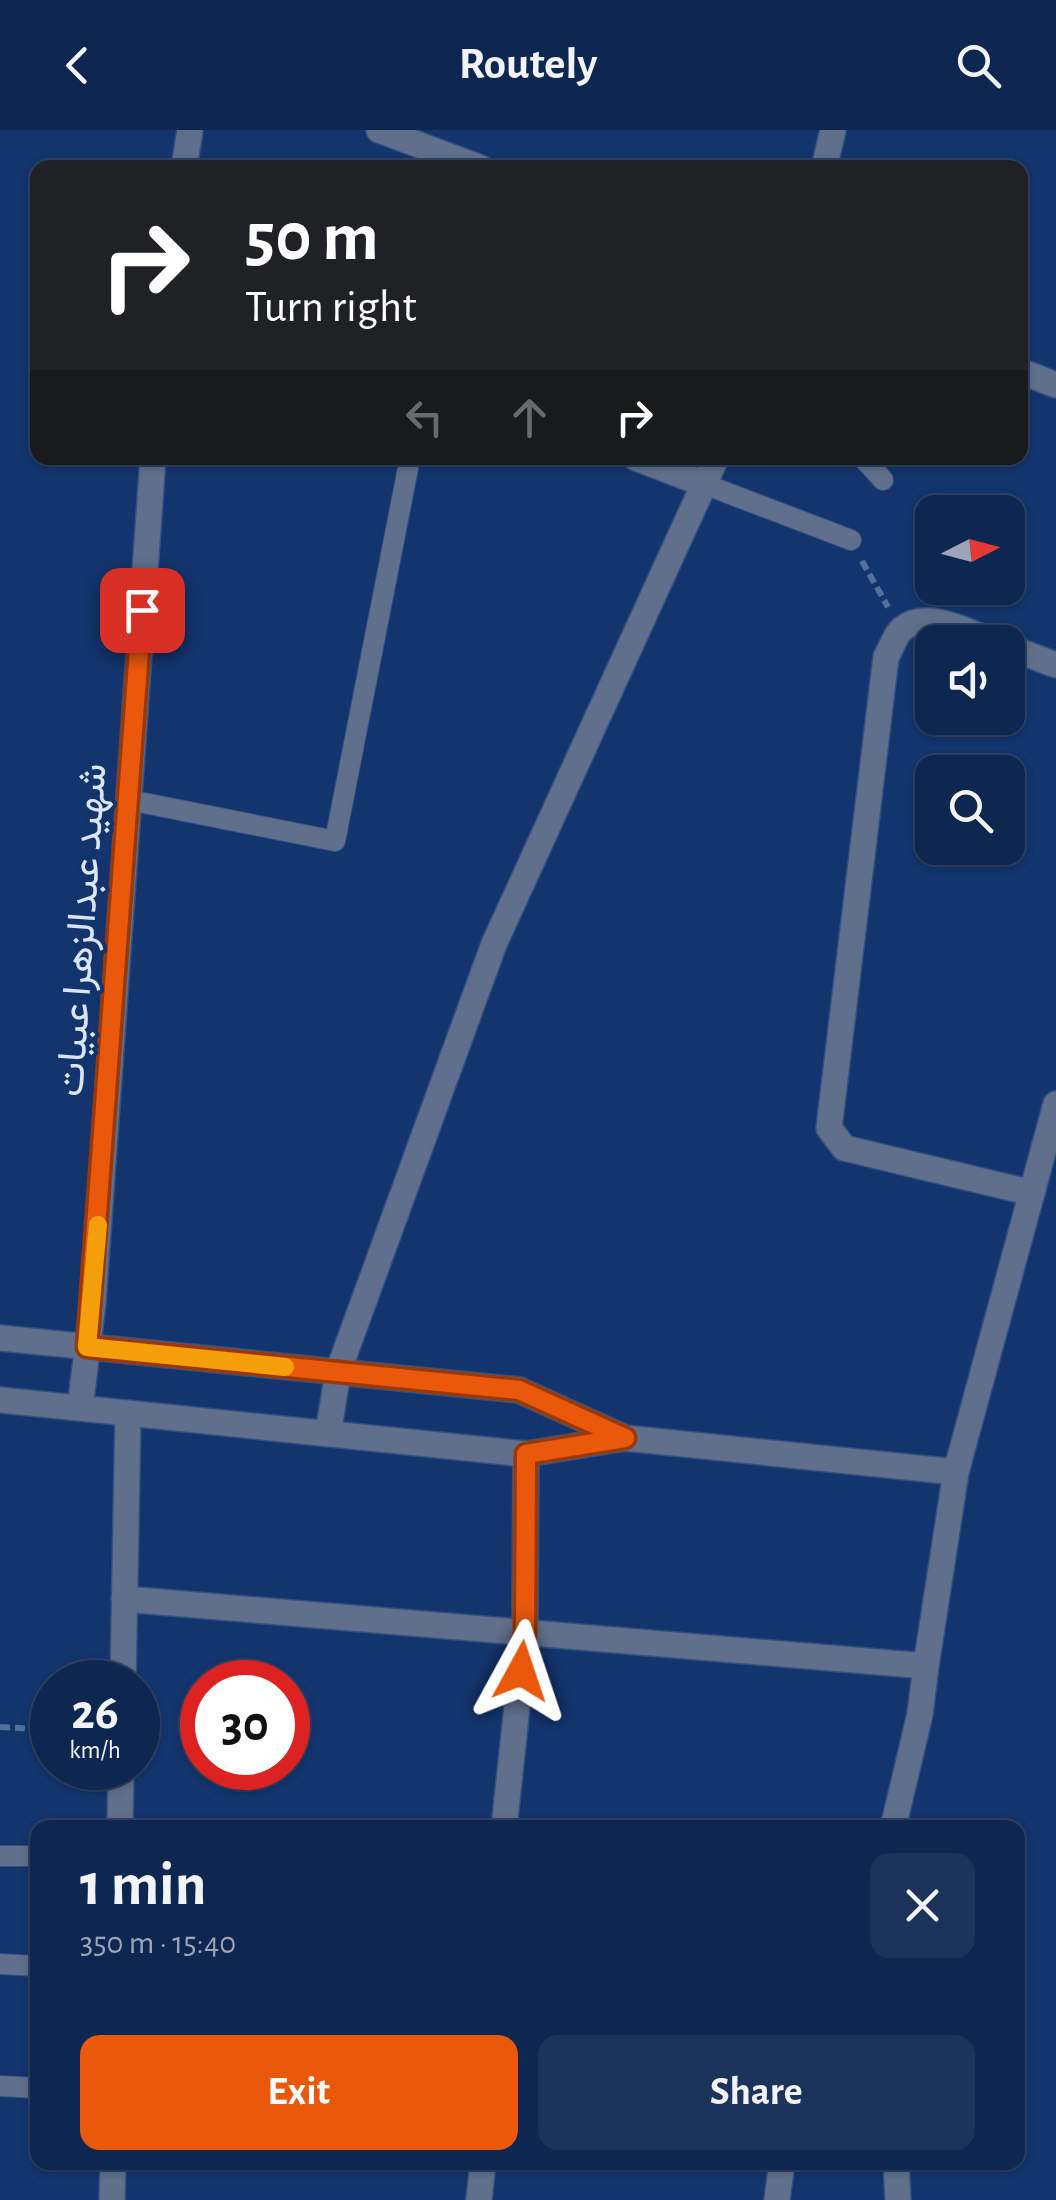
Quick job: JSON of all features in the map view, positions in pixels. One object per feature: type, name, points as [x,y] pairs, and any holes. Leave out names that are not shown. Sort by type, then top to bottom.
[{"type":"street","points":[[185,160],[190,130]]},
{"type":"street","points":[[379,130],[456,160]]},
{"type":"street","points":[[826,160],[832,130]]},
{"type":"street","points":[[1028,373],[1056,384]]},
{"type":"street","name":"شهید عبدالزهرا عبیات","points":[[80,1408],[153,465]]},
{"type":"street","points":[[654,465],[704,484]]},
{"type":"street","points":[[328,1434],[338,1372],[494,944],[713,465]]},
{"type":"street","points":[[939,625],[922,620],[901,630],[886,657],[830,1128],[844,1148],[1032,1193]]},
{"type":"street","points":[[1025,653],[1056,665]]},
{"type":"street","points":[[895,1820],[920,1714],[956,1472],[1056,1104]]},
{"type":"street","points":[[0,1338],[519,1390],[625,1438]]},
{"type":"street","points":[[0,1400],[526,1454],[625,1438],[956,1472]]},
{"type":"street","points":[[123,1660],[128,1413]]},
{"type":"street","points":[[505,1820],[525,1632],[526,1454]]},
{"type":"street","points":[[124,1599],[926,1666]]},
{"type":"street","points":[[120,1820],[121,1790]]},
{"type":"street","points":[[112,2200],[113,2170]]},
{"type":"street","points":[[479,2200],[482,2170]]},
{"type":"street","points":[[777,2200],[781,2170]]},
{"type":"street","points":[[896,2170],[898,2200]]},
{"type":"lane","points":[[129,800],[335,841],[409,465]]},
{"type":"lane","points":[[870,465],[884,480]]},
{"type":"lane","points":[[704,484],[851,540]]},
{"type":"lane","points":[[0,1856],[30,1856]]},
{"type":"lane","points":[[0,1964],[30,1966]]},
{"type":"lane","points":[[0,2086],[30,2088]]},
{"type":"path","points":[[851,540],[901,630]]},
{"type":"path","points":[[0,1727],[30,1729]]},
{"type":"slow traffic","points":[[98,1225],[87,1347],[285,1367]]},
{"type":"route","points":[[142,610],[87,1347],[519,1390],[625,1438],[526,1454],[525,1632],[521,1671]]}]
